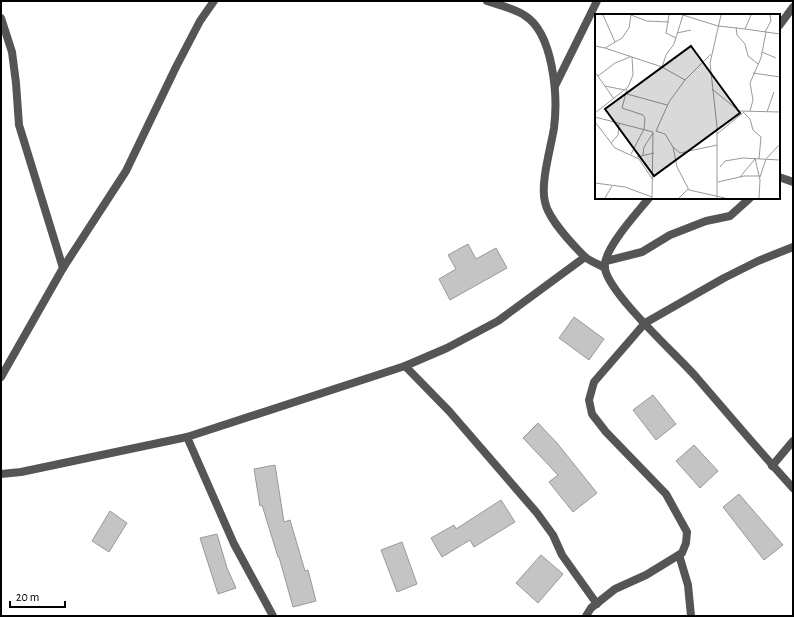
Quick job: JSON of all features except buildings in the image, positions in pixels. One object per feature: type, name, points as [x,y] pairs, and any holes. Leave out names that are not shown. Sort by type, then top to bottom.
[{"type":"street","points":[[1,377],[63,268],[126,171],[176,67],[200,21],[214,1]]},
{"type":"street","points":[[487,1],[525,16],[534,25],[552,60],[554,127],[544,189],[544,202],[548,212],[585,257],[605,264],[642,252],[670,235],[706,221],[730,216],[749,199]]},
{"type":"street","points":[[554,87],[597,1]]},
{"type":"street","points":[[780,25],[793,7]]},
{"type":"street","points":[[1,18],[12,52],[19,125],[63,268]]},
{"type":"street","points":[[780,177],[793,182]]},
{"type":"street","points":[[648,199],[610,249],[605,264],[615,288],[645,323],[696,377],[772,466],[793,488]]},
{"type":"street","points":[[586,616],[596,604],[615,589],[646,574],[679,555],[685,548],[686,532],[666,494],[592,414],[589,400],[594,382],[645,323],[724,278],[758,261],[793,247]]},
{"type":"street","points":[[1,474],[18,472],[187,437],[405,366],[447,348],[498,321],[585,257]]},
{"type":"street","points":[[405,366],[449,412],[536,513],[553,535],[562,555],[596,604]]},
{"type":"street","points":[[187,437],[234,544],[272,616]]},
{"type":"street","points":[[772,466],[793,441]]},
{"type":"street","points":[[1,467],[18,472]]},
{"type":"street","points":[[679,555],[688,585],[691,616]]}]
